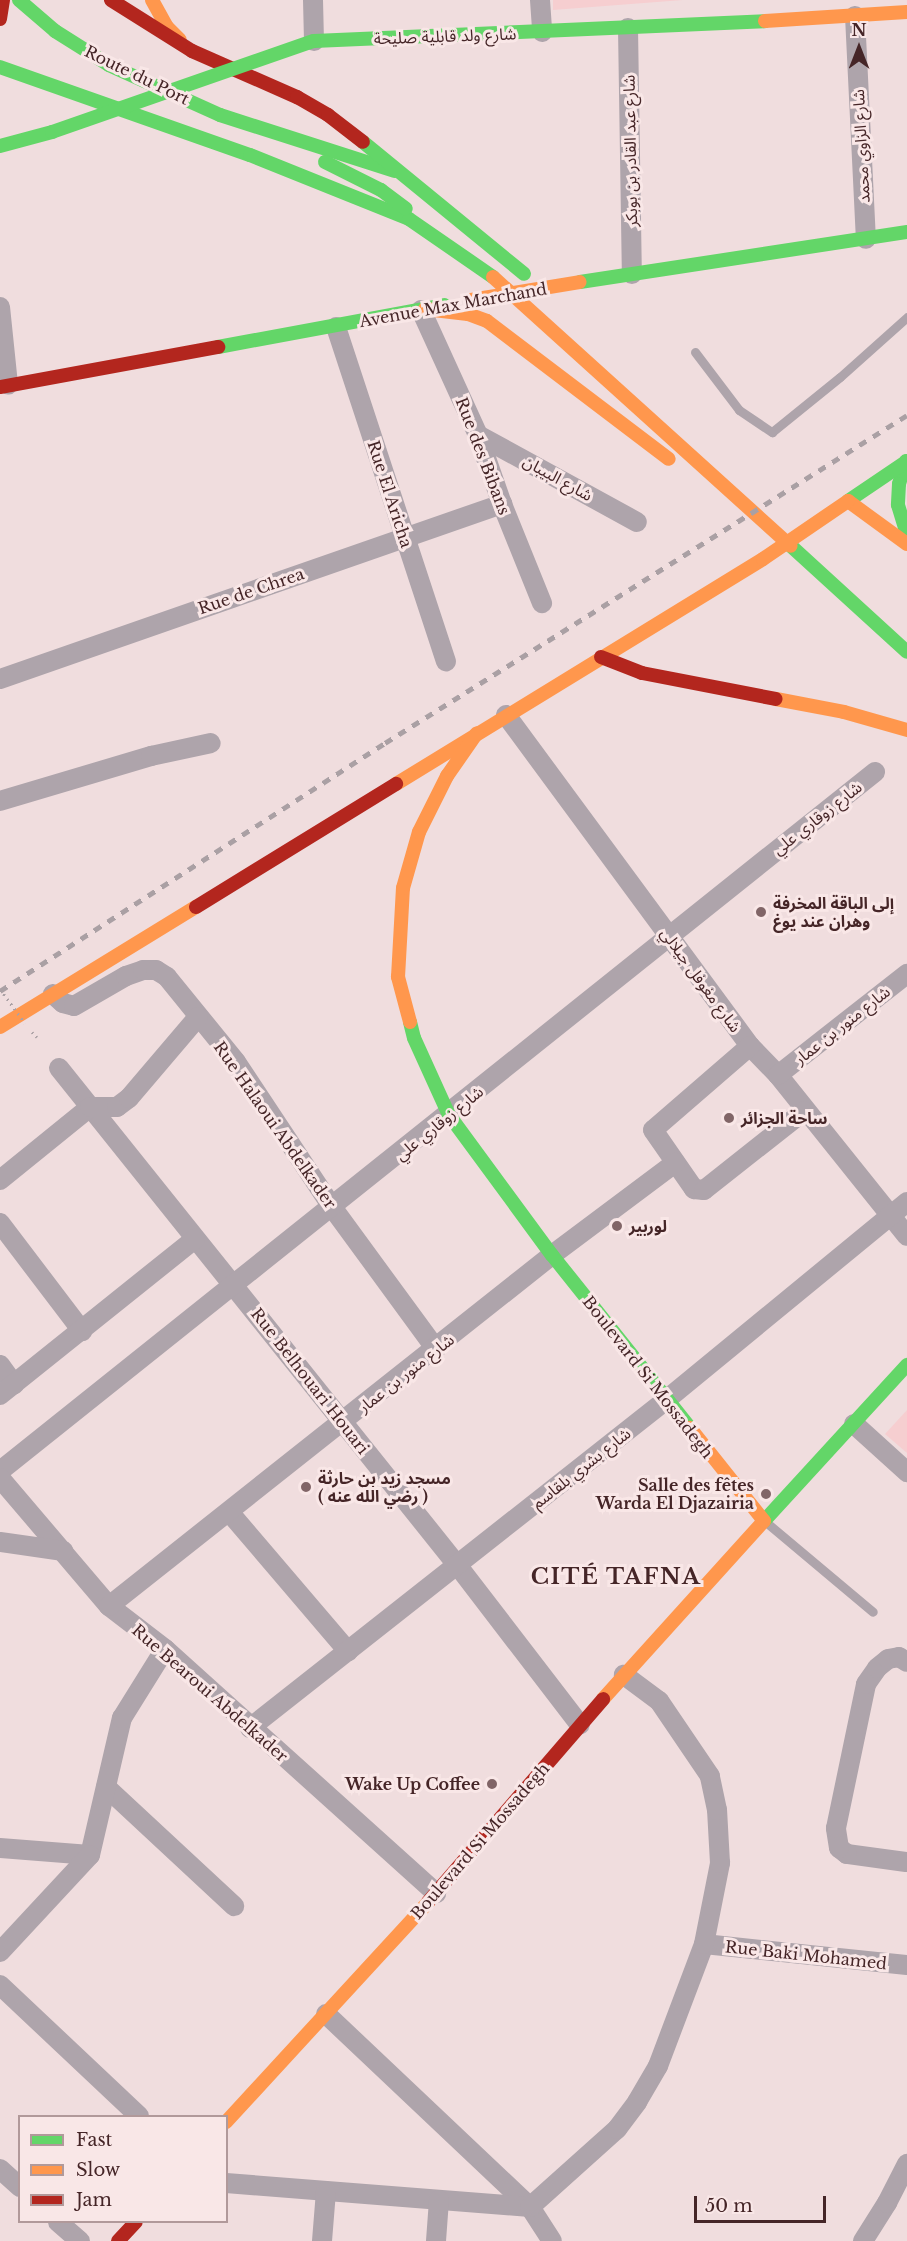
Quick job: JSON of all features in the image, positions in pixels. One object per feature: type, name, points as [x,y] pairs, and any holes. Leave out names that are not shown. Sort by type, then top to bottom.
[{"type":"main road","points":[[0,19],[3,0]]},
{"type":"main road","name":"Route du Port","points":[[19,0],[55,31],[109,65],[220,115],[266,131]]},
{"type":"main road","points":[[111,0],[131,15],[192,51],[297,97],[328,115],[412,180],[552,300]]},
{"type":"main road","points":[[152,0],[167,27],[192,51]]},
{"type":"main road","name":"شارع ولد قابلية صليحة","points":[[0,146],[52,132],[314,41],[628,28],[721,18],[855,16],[884,7],[907,12]]},
{"type":"main road","points":[[0,66],[250,155],[409,219],[478,264]]},
{"type":"main road","points":[[266,131],[389,168],[412,180]]},
{"type":"main road","points":[[266,131],[381,190],[478,264],[907,652]]},
{"type":"main road","name":"Avenue Max Marchand","points":[[3,391],[104,366],[336,327],[471,300],[907,232]]},
{"type":"main road","points":[[423,309],[468,314],[487,321],[665,457],[710,472]]},
{"type":"main road","points":[[0,1027],[763,559],[907,461]]},
{"type":"main road","points":[[907,461],[898,484],[898,505],[907,535]]},
{"type":"main road","points":[[848,501],[907,544]]},
{"type":"main road","points":[[793,519],[819,543]]},
{"type":"main road","points":[[601,657],[642,673],[844,712],[907,730]]},
{"type":"main road","name":"Boulevard Si Mossadegh","points":[[228,2120],[436,1893],[624,1675],[764,1521],[552,1255],[449,1115],[414,1038],[398,977],[403,888],[419,832],[447,776],[477,733]]},
{"type":"main road","points":[[764,1521],[907,1365]]},
{"type":"main road","points":[[118,2241],[135,2223]]},
{"type":"street","points":[[313,0],[314,41]]},
{"type":"street","points":[[540,0],[542,32]]},
{"type":"street","name":"شارع الزاوي محمد","points":[[855,16],[866,239]]},
{"type":"street","name":"شارع عبد القادر بن بوبكر","points":[[628,28],[632,274]]},
{"type":"street","points":[[0,307],[3,391]]},
{"type":"street","name":"Rue des Bibans","points":[[423,309],[478,435],[502,504],[542,603]]},
{"type":"street","name":"Rue El Aricha","points":[[336,327],[446,661]]},
{"type":"street","name":"شارع البيبان","points":[[478,435],[638,522]]},
{"type":"street","name":"Rue de Chrea","points":[[0,679],[502,504]]},
{"type":"street","name":"شارع مغوفل جيلالي","points":[[506,716],[750,1046],[778,1075],[804,1111],[907,1236]]},
{"type":"street","points":[[0,801],[151,756],[211,743]]},
{"type":"street","name":"شارع زوقاري علي","points":[[0,1471],[449,1115],[669,935],[875,772]]},
{"type":"street","name":"Rue Halaoui Abdelkader","points":[[53,994],[63,1003],[74,1006],[126,976],[144,970],[156,970],[167,977],[236,1062],[332,1208],[436,1349]]},
{"type":"street","name":"شارع منور بن عمار","points":[[778,1075],[907,974]]},
{"type":"street","points":[[4,1170],[90,1107],[117,1107],[129,1098],[198,1017]]},
{"type":"street","points":[[750,1046],[654,1126],[654,1134],[694,1189],[704,1190],[804,1111]]},
{"type":"street","name":"Rue Belhouari Houari","points":[[59,1068],[458,1566],[580,1725]]},
{"type":"street","name":"شارع منور بن عمار","points":[[109,1606],[230,1513],[552,1255],[675,1163]]},
{"type":"street","name":"شارع بشري بلقاسم","points":[[250,1728],[666,1400],[907,1202]]},
{"type":"street","points":[[0,1223],[82,1331]]},
{"type":"street","points":[[0,1365],[7,1389],[195,1239]]},
{"type":"street","points":[[854,1424],[907,1472]]},
{"type":"street","name":"Rue Bearoui Abdelkader","points":[[0,1478],[109,1606],[165,1649],[250,1728],[436,1893]]},
{"type":"street","points":[[230,1513],[348,1651]]},
{"type":"street","points":[[0,1542],[63,1551]]},
{"type":"street","points":[[0,1952],[90,1856],[122,1718],[165,1649]]},
{"type":"street","points":[[906,1862],[847,1854],[839,1848],[836,1828],[866,1684],[877,1668],[888,1659],[899,1657],[907,1662]]},
{"type":"street","points":[[228,2183],[530,2207],[617,2129],[637,2103],[658,2066],[704,1944],[720,1863],[717,1810],[710,1776],[659,1701],[624,1675]]},
{"type":"street","points":[[106,1786],[234,1906]]},
{"type":"street","points":[[0,1848],[90,1856]]},
{"type":"street","name":"Rue Baki Mohamed","points":[[704,1944],[907,1965]]},
{"type":"street","points":[[0,1985],[138,2115]]},
{"type":"street","points":[[326,2014],[530,2207],[552,2241]]},
{"type":"street","points":[[863,2241],[907,2164]]},
{"type":"street","points":[[0,2169],[18,2185]]},
{"type":"street","points":[[322,2241],[326,2191]]},
{"type":"street","points":[[436,2241],[439,2200]]},
{"type":"street","points":[[59,2223],[80,2241]]},
{"type":"lane","points":[[695,352],[739,410],[772,432],[840,377],[907,317]]},
{"type":"lane","points":[[764,1521],[873,1612]]},
{"type":"path","points":[[0,989],[25,1023]]},
{"type":"shaded area","points":[[553,0],[683,0],[553,10]]},
{"type":"shaded area","points":[[907,1410],[907,1453],[885,1434]]},
{"type":"railway","points":[[0,991],[385,743],[907,415]]},
{"type":"traffic: fast","points":[[19,0],[55,31],[109,65],[220,115],[394,171]]},
{"type":"traffic: fast","points":[[314,41],[765,21]]},
{"type":"traffic: fast","points":[[52,132],[314,41]]},
{"type":"traffic: fast","points":[[0,67],[250,155],[409,219],[493,277]]},
{"type":"traffic: fast","points":[[0,146],[52,132]]},
{"type":"traffic: fast","points":[[363,142],[524,274]]},
{"type":"traffic: fast","points":[[325,162],[381,190],[406,209]]},
{"type":"traffic: fast","points":[[580,282],[907,232]]},
{"type":"traffic: fast","points":[[218,347],[444,305]]},
{"type":"traffic: fast","points":[[906,461],[899,484],[898,505],[907,535]]},
{"type":"traffic: fast","points":[[848,501],[907,461]]},
{"type":"traffic: fast","points":[[791,546],[907,652]]},
{"type":"traffic: fast","points":[[410,1022],[414,1038],[449,1115],[552,1255],[690,1428]]},
{"type":"traffic: fast","points":[[764,1521],[907,1365]]},
{"type":"traffic: slow","points":[[152,0],[167,27],[180,40]]},
{"type":"traffic: slow","points":[[765,21],[907,12]]},
{"type":"traffic: slow","points":[[493,277],[791,546]]},
{"type":"traffic: slow","points":[[471,300],[580,282]]},
{"type":"traffic: slow","points":[[425,309],[468,314],[487,321],[669,459]]},
{"type":"traffic: slow","points":[[848,501],[907,544]]},
{"type":"traffic: slow","points":[[763,559],[848,501]]},
{"type":"traffic: slow","points":[[396,784],[763,559]]},
{"type":"traffic: slow","points":[[776,699],[844,712],[907,730]]},
{"type":"traffic: slow","points":[[410,1022],[398,977],[403,888],[419,832],[447,776],[477,733]]},
{"type":"traffic: slow","points":[[0,1027],[196,907]]},
{"type":"traffic: slow","points":[[603,1699],[764,1521],[690,1428]]},
{"type":"traffic: slow","points":[[228,2120],[428,1902]]},
{"type":"traffic: jam","points":[[0,19],[3,0]]},
{"type":"traffic: jam","points":[[111,0],[192,51],[297,97],[328,115],[363,142]]},
{"type":"traffic: jam","points":[[0,387],[218,347]]},
{"type":"traffic: jam","points":[[601,657],[642,673],[776,699]]},
{"type":"traffic: jam","points":[[196,907],[396,784]]},
{"type":"traffic: jam","points":[[428,1902],[603,1699]]},
{"type":"traffic: jam","points":[[118,2241],[135,2223]]},
{"type":"place","name":"إلى الباقة المخرفة وهران عند يوغ","points":[[761,912]]},
{"type":"place","name":"ساحة الجزائر","points":[[729,1118]]},
{"type":"place","name":"لوربير","points":[[617,1226]]},
{"type":"place","name":"مسجد زيد بن حارثة ( رضي الله عنه )","points":[[306,1487]]},
{"type":"place","name":"Salle des fêtes Warda El Djazairia","points":[[766,1494]]},
{"type":"place","name":"Wake Up Coffee","points":[[492,1784]]},
{"type":"district","name":"CITÉ TAFNA","points":[[616,1577]]}]
